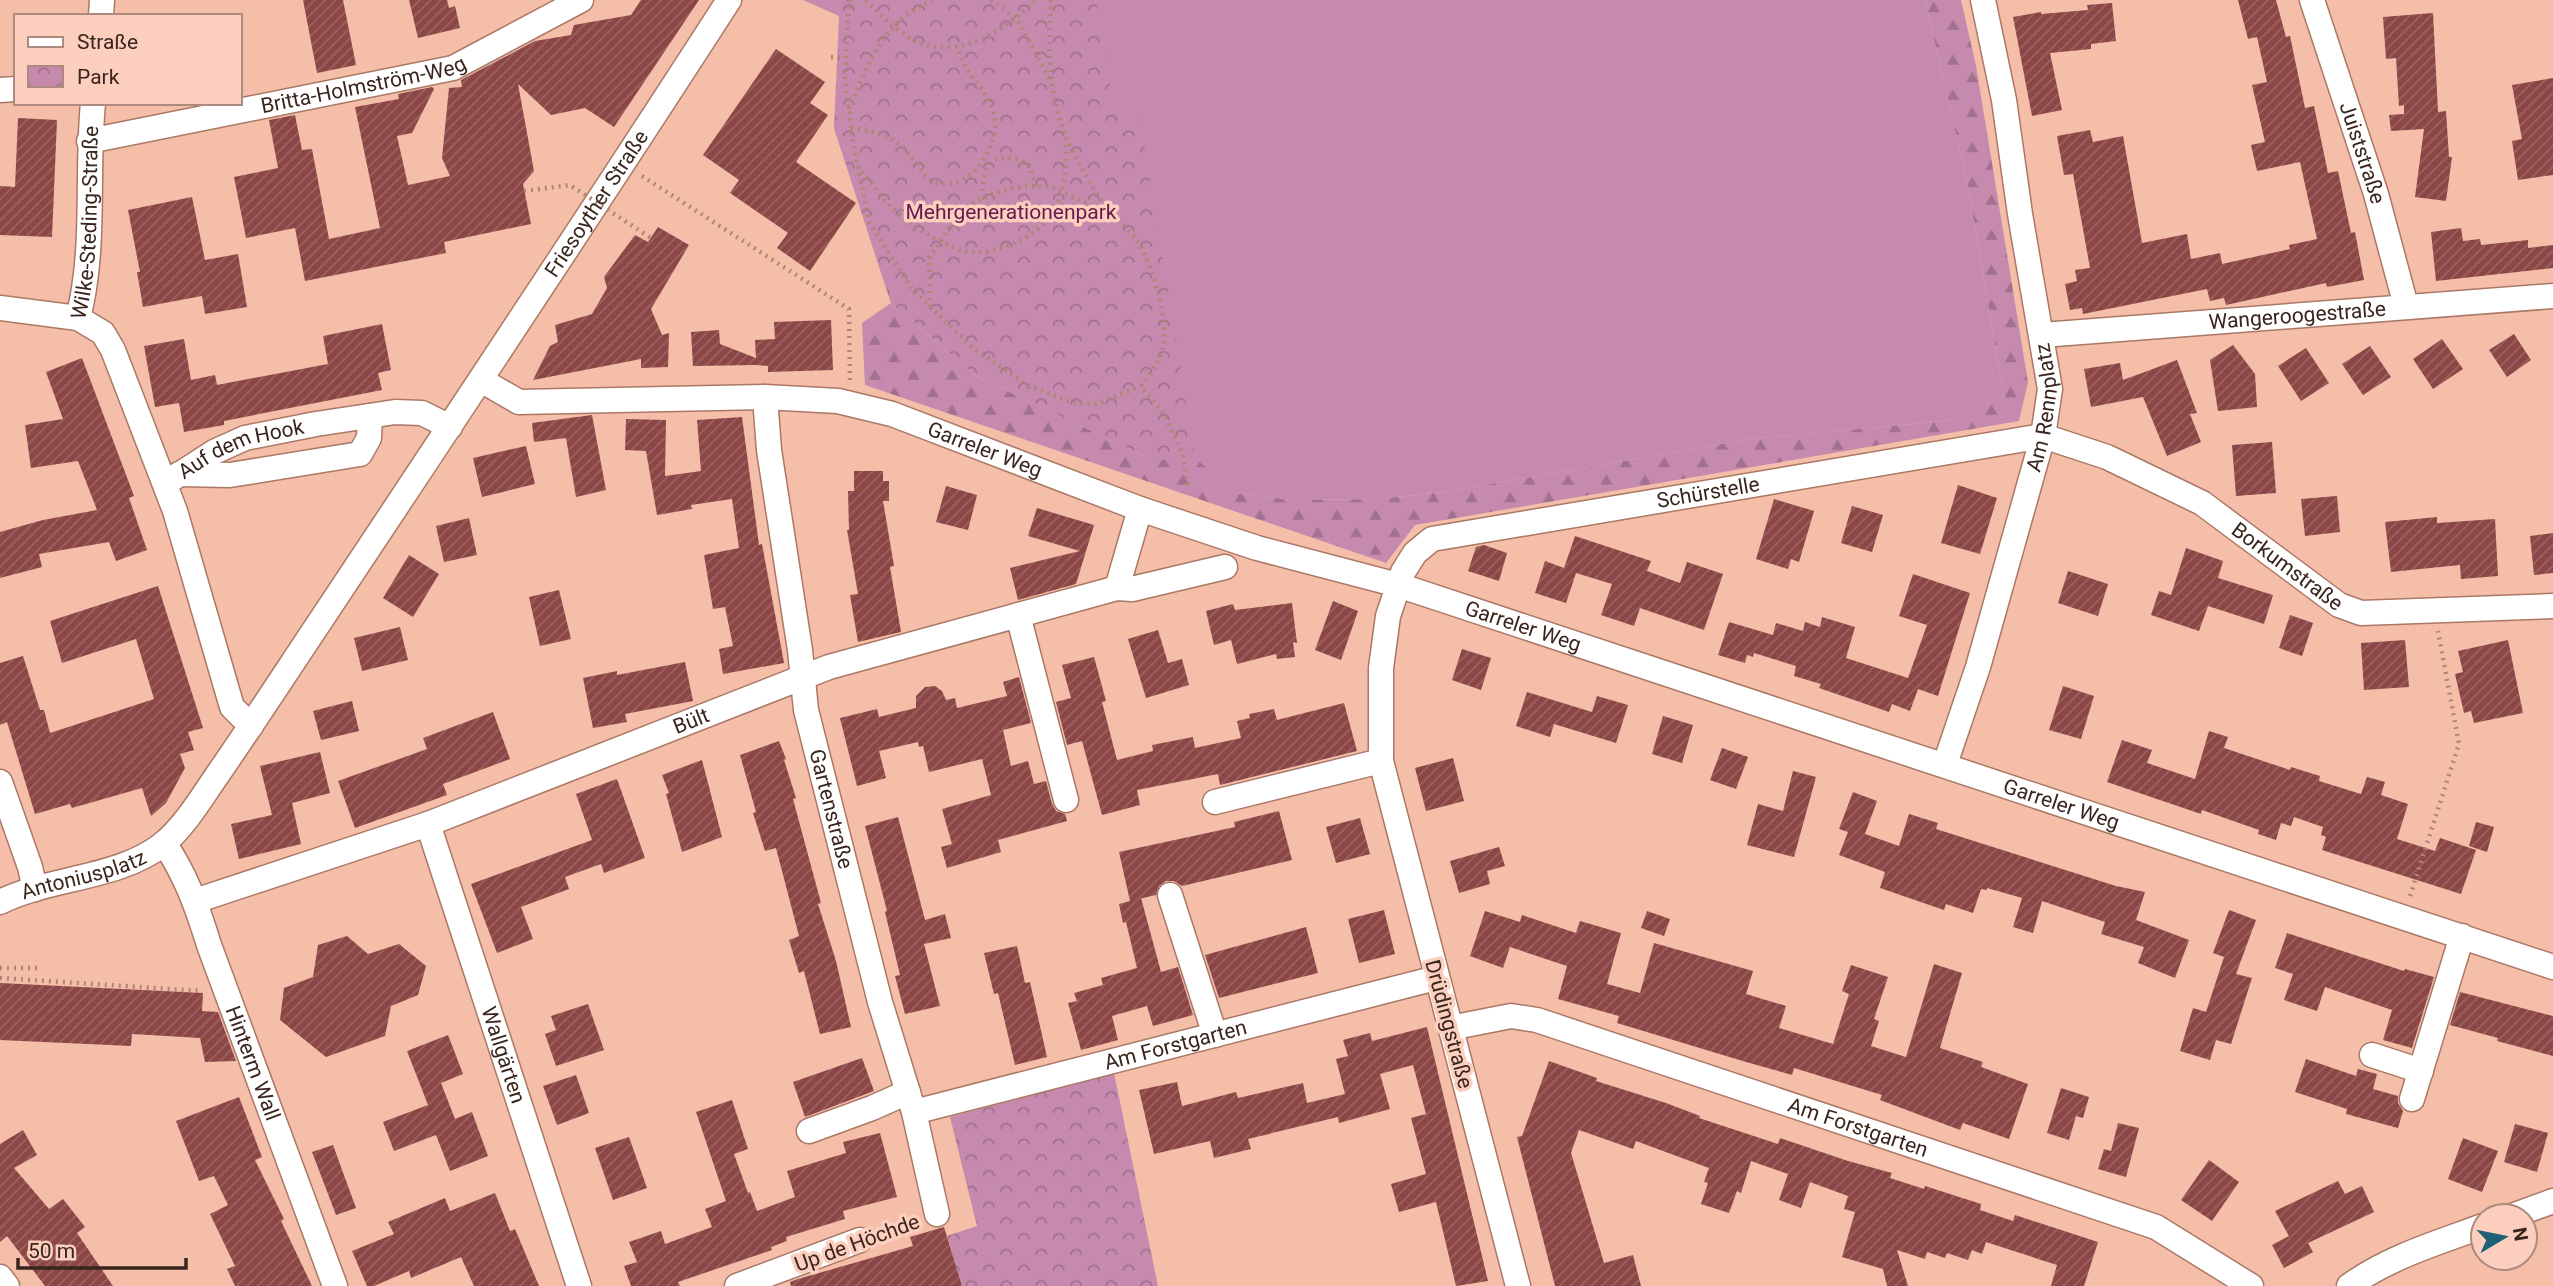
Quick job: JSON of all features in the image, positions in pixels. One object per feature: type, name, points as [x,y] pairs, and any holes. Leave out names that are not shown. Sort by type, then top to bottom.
[{"type":"street","name":"Britta-Holmström-Weg","points":[[89,141],[453,68],[581,0]]},
{"type":"street","name":"Friesoyther Straße","points":[[450,427],[729,0]]},
{"type":"street","name":"Am Rennplatz","points":[[1945,764],[1978,667],[2043,436],[2050,389],[2020,214],[2004,100],[1983,0]]},
{"type":"street","name":"Juiststraße","points":[[2313,0],[2376,194],[2406,306]]},
{"type":"street","name":"Wilke-Steding-Straße","points":[[93,105],[89,141],[86,286],[78,318],[103,332],[172,479]]},
{"type":"street","name":"Wangeroogestraße","points":[[2042,335],[2553,296]]},
{"type":"street","points":[[0,307],[78,318]]},
{"type":"street","name":"Garreler Weg","points":[[481,380],[519,402],[765,397],[838,401],[892,414],[1140,509],[1257,548],[1398,585],[2553,967]]},
{"type":"street","name":"Gartenstraße","points":[[765,397],[769,450],[800,650],[806,710],[877,989],[911,1102],[937,1214]]},
{"type":"street","name":"Auf dem Hook","points":[[251,726],[232,707],[191,561],[172,479],[214,452],[245,438],[395,412],[422,413],[450,427]]},
{"type":"street","points":[[172,479],[230,475],[360,454],[369,438],[370,416]]},
{"type":"street","points":[[164,843],[197,804],[251,726],[450,427]]},
{"type":"street","name":"Schürstelle","points":[[1398,585],[1415,553],[1432,538],[2043,436]]},
{"type":"street","name":"Borkumstraße","points":[[2043,436],[2108,457],[2202,503],[2339,604],[2361,612],[2553,606]]},
{"type":"street","points":[[1117,588],[1140,509]]},
{"type":"street","name":"Bült","points":[[195,901],[428,824],[829,667],[1117,588],[1132,589],[1226,567]]},
{"type":"street","name":"Drüdingstraße","points":[[1398,585],[1388,616],[1381,668],[1381,761],[1518,1286]]},
{"type":"street","points":[[1018,615],[1066,800]]},
{"type":"street","points":[[1215,802],[1381,761]]},
{"type":"street","points":[[0,782],[35,889]]},
{"type":"street","name":"Wallgärten","points":[[428,824],[579,1286]]},
{"type":"street","name":"Antoniusplatz","points":[[0,902],[35,889],[124,864],[146,855],[164,843]]},
{"type":"street","name":"Hinterm Wall","points":[[164,843],[195,901],[335,1286]]},
{"type":"street","points":[[1170,895],[1215,1035]]},
{"type":"street","points":[[2412,1099],[2462,936]]},
{"type":"street","name":"Am Forstgarten","points":[[809,1131],[872,1108],[911,1102],[1215,1035],[1436,978]]},
{"type":"street","name":"Am Forstgarten","points":[[1450,1028],[1511,1016],[1537,1020],[2156,1227],[2250,1286]]},
{"type":"street","points":[[2372,1055],[2421,1070]]},
{"type":"street","points":[[2349,1286],[2365,1274],[2404,1255],[2469,1231]]},
{"type":"street","name":"Up de Höchde","points":[[737,1286],[860,1240]]},
{"type":"street","points":[[0,1277],[7,1286]]},
{"type":"path","points":[[849,0],[845,58],[849,110],[869,222],[912,289],[971,346],[1027,385],[1073,403],[1096,404],[1141,386],[1161,358],[1164,330],[1160,295],[1152,271],[1135,238],[1112,215],[1065,135]]},
{"type":"path","points":[[866,0],[908,37],[926,45],[958,46],[975,43],[995,34],[1017,19],[1035,0]]},
{"type":"path","points":[[849,110],[865,69],[880,41],[894,26],[927,2],[936,0]]},
{"type":"path","points":[[991,0],[1017,19],[1052,85]]},
{"type":"path","points":[[858,166],[899,215],[952,247],[975,253],[990,252],[1030,238],[1048,220],[1063,191],[1067,164],[1065,135],[1052,85],[1048,41],[1051,0]]},
{"type":"path","points":[[958,46],[963,67],[990,100],[995,118],[995,139],[982,187],[985,198]]},
{"type":"path","points":[[831,57],[845,58]]},
{"type":"path","points":[[851,128],[876,131],[899,143],[917,163],[925,177],[934,182],[953,182],[987,162],[1006,157],[1029,165],[1036,187]]},
{"type":"path","points":[[624,164],[849,309],[851,404]]},
{"type":"path","points":[[524,191],[570,185],[651,238]]},
{"type":"path","points":[[930,307],[929,258],[958,216],[973,203],[1018,187],[1049,186],[1112,215]]},
{"type":"path","points":[[1141,386],[1165,416],[1182,454],[1187,488]]},
{"type":"path","points":[[2403,917],[2459,744],[2434,610]]},
{"type":"path","points":[[0,968],[40,968]]},
{"type":"path","points":[[0,978],[227,993]]},
{"type":"path","name":"Up de Höchde","points":[[860,1240],[937,1214]]},
{"type":"green space","points":[[803,0],[1925,0],[1967,182],[2004,396],[1956,420],[1751,439],[1444,492],[1378,499],[1292,500],[1201,489],[891,303],[834,128],[839,16]]},
{"type":"green space","name":"Mehrgenerationenpark","points":[[842,0],[1096,0],[1115,114],[1139,112],[1195,458],[1153,460],[976,376],[891,303],[834,128]]},
{"type":"green space","points":[[1925,0],[1961,0],[1976,66],[2028,382],[2019,421],[1415,525],[1386,563],[865,385],[862,323],[891,303],[976,376],[1153,460],[1195,458],[1208,469],[1202,489],[1292,500],[1378,499],[1444,492],[1751,439],[1956,420],[2004,396],[1967,182]]},
{"type":"green space","points":[[1114,1073],[1158,1286],[962,1286],[947,1236],[977,1226],[950,1117]]},
{"type":"building","points":[[303,0],[343,0],[356,65],[317,73]]},
{"type":"building","points":[[409,0],[447,0],[449,8],[455,6],[460,28],[418,38]]},
{"type":"building","points":[[641,0],[699,0],[614,127],[585,108],[551,115],[518,84],[534,171],[523,184],[531,224],[444,242],[446,253],[305,281],[295,228],[246,238],[234,177],[278,168],[269,120],[295,115],[302,150],[312,149],[329,239],[380,228],[355,107],[399,99],[398,94],[432,87],[434,89],[412,133],[397,136],[408,185],[450,176],[442,158],[449,88],[462,87],[461,80],[535,41],[571,35],[574,25],[631,15]]},
{"type":"building","points":[[2238,0],[2276,0],[2286,37],[2290,36],[2305,108],[2314,106],[2328,173],[2338,171],[2351,233],[2355,232],[2364,280],[2327,287],[2326,283],[2226,305],[2224,298],[2210,301],[2207,289],[2083,314],[2082,308],[2070,310],[2065,284],[2077,281],[2075,270],[2090,268],[2073,174],[2064,175],[2057,136],[2090,130],[2093,142],[2123,136],[2142,243],[2187,234],[2191,259],[2220,253],[2222,264],[2290,249],[2289,245],[2317,239],[2300,162],[2257,171],[2251,145],[2265,142],[2252,85],[2267,82],[2257,37],[2248,39]]},
{"type":"building","points":[[2112,3],[2116,41],[2091,44],[2091,49],[2050,53],[2062,110],[2032,116],[2013,17],[2041,12],[2088,10],[2087,5]]},
{"type":"building","points":[[2433,13],[2438,112],[2446,111],[2449,157],[2452,157],[2446,201],[2415,197],[2424,129],[2391,131],[2389,115],[2404,114],[2404,105],[2399,106],[2396,58],[2386,59],[2383,17]]},
{"type":"building","points":[[776,49],[825,82],[810,103],[828,115],[796,162],[856,203],[810,271],[777,248],[788,233],[730,193],[739,180],[703,155]]},
{"type":"building","points":[[2553,78],[2553,175],[2518,180],[2512,141],[2522,139],[2512,85]]},
{"type":"building","points":[[18,118],[57,120],[52,237],[0,235],[0,186],[15,187]]},
{"type":"building","points":[[192,197],[205,260],[238,254],[247,307],[205,314],[202,296],[143,307],[137,272],[140,272],[128,210]]},
{"type":"building","points":[[658,227],[689,245],[651,309],[662,335],[669,333],[668,367],[641,368],[641,359],[533,380],[550,346],[558,342],[555,325],[592,314],[607,288],[604,277],[635,235],[648,242]]},
{"type":"building","points":[[2461,228],[2463,241],[2480,239],[2481,245],[2528,240],[2528,248],[2553,245],[2553,268],[2436,281],[2431,232]]},
{"type":"building","points":[[831,320],[833,370],[768,372],[768,366],[756,365],[693,366],[691,332],[719,330],[720,344],[756,358],[755,340],[775,339],[774,322]]},
{"type":"building","points":[[382,324],[391,370],[378,373],[382,390],[224,421],[224,425],[184,432],[179,403],[155,407],[144,346],[184,339],[191,380],[215,375],[217,385],[328,364],[323,336]]},
{"type":"building","points":[[2514,334],[2531,360],[2507,377],[2489,350]]},
{"type":"building","points":[[2442,339],[2463,369],[2433,389],[2413,359]]},
{"type":"building","points":[[2233,345],[2255,374],[2257,407],[2218,411],[2210,360]]},
{"type":"building","points":[[2370,346],[2391,377],[2363,395],[2342,364]]},
{"type":"building","points":[[2306,348],[2329,383],[2301,401],[2278,366]]},
{"type":"building","points":[[82,358],[134,496],[129,498],[147,550],[116,561],[109,542],[39,554],[42,567],[0,578],[0,532],[43,520],[97,510],[78,461],[31,468],[25,425],[63,419],[46,372]]},
{"type":"building","points":[[2177,360],[2197,413],[2190,414],[2201,442],[2167,456],[2143,397],[2091,407],[2084,369],[2120,363],[2123,380]]},
{"type":"building","points":[[592,415],[606,490],[576,497],[566,438],[534,442],[532,423]]},
{"type":"building","points":[[742,417],[759,545],[762,544],[784,663],[723,674],[719,649],[733,646],[725,607],[713,609],[704,555],[739,548],[732,499],[691,505],[692,509],[657,515],[646,451],[625,450],[626,419],[666,420],[665,476],[701,471],[697,420]]},
{"type":"building","points":[[2272,442],[2276,493],[2236,496],[2232,445]]},
{"type":"building","points":[[526,446],[535,484],[482,497],[473,458]]},
{"type":"building","points":[[854,471],[883,471],[883,481],[889,481],[889,501],[883,501],[901,632],[858,642],[850,595],[858,594],[847,530],[848,491],[854,491]]},
{"type":"building","points":[[1958,485],[1997,498],[1980,554],[1941,543]]},
{"type":"building","points":[[946,486],[977,495],[968,530],[936,522]]},
{"type":"building","points":[[2337,496],[2340,532],[2305,536],[2301,499]]},
{"type":"building","points":[[1774,499],[1814,511],[1799,562],[1791,559],[1788,569],[1756,559]]},
{"type":"building","points":[[1852,506],[1883,515],[1872,552],[1841,543]]},
{"type":"building","points":[[1037,508],[1094,525],[1076,584],[1018,600],[1010,568],[1080,551],[1028,536]]},
{"type":"building","points":[[2437,517],[2437,523],[2495,519],[2498,576],[2461,579],[2460,565],[2391,572],[2385,522]]},
{"type":"building","points":[[469,518],[477,555],[444,562],[436,526]]},
{"type":"building","points":[[2553,533],[2553,573],[2534,575],[2530,536]]},
{"type":"building","points":[[1575,536],[1651,561],[1647,571],[1680,583],[1687,562],[1723,574],[1704,630],[1640,608],[1634,626],[1601,615],[1612,584],[1576,573],[1566,603],[1535,593],[1545,561],[1564,568]]},
{"type":"building","points":[[1484,545],[1507,553],[1499,581],[1468,571],[1476,547]]},
{"type":"building","points":[[2186,548],[2223,561],[2218,578],[2273,595],[2264,624],[2208,606],[2199,631],[2151,615],[2159,591],[2171,595]]},
{"type":"building","points":[[409,555],[439,574],[413,617],[383,598]]},
{"type":"building","points":[[2068,571],[2108,584],[2098,616],[2058,603]]},
{"type":"building","points":[[1913,574],[1970,593],[1938,696],[1918,689],[1910,711],[1892,704],[1889,712],[1819,688],[1821,684],[1794,676],[1796,666],[1754,653],[1753,657],[1747,655],[1745,663],[1718,655],[1729,622],[1773,635],[1776,623],[1803,631],[1805,622],[1820,627],[1822,617],[1855,627],[1846,658],[1908,678],[1927,625],[1899,616]]},
{"type":"building","points":[[158,586],[203,728],[188,732],[194,750],[180,754],[185,768],[166,803],[151,816],[142,788],[72,808],[70,804],[35,814],[7,722],[0,725],[0,663],[23,656],[50,733],[154,699],[136,639],[62,663],[50,621]]},
{"type":"building","points":[[559,590],[571,639],[540,646],[529,597]]},
{"type":"building","points":[[1333,601],[1358,611],[1341,660],[1315,650]]},
{"type":"building","points":[[1292,603],[1297,643],[1293,642],[1295,657],[1277,659],[1276,654],[1237,664],[1231,640],[1214,645],[1206,611],[1233,604],[1235,610]]},
{"type":"building","points":[[2290,615],[2313,623],[2302,656],[2279,648]]},
{"type":"building","points":[[400,627],[408,660],[362,671],[354,638]]},
{"type":"building","points":[[1158,630],[1168,663],[1182,659],[1189,685],[1146,698],[1128,639]]},
{"type":"building","points":[[2405,640],[2409,687],[2364,690],[2361,643]]},
{"type":"building","points":[[2508,640],[2523,713],[2474,723],[2471,711],[2464,713],[2455,674],[2463,672],[2458,651]]},
{"type":"building","points":[[1462,649],[1491,658],[1481,690],[1452,680]]},
{"type":"building","points":[[1094,657],[1106,701],[1102,702],[1117,760],[1153,751],[1152,745],[1193,737],[1195,748],[1241,738],[1237,721],[1250,718],[1249,714],[1274,709],[1277,720],[1344,703],[1357,751],[1220,785],[1218,774],[1137,790],[1140,805],[1102,815],[1082,741],[1067,745],[1056,702],[1071,698],[1062,665]]},
{"type":"building","points":[[685,662],[693,701],[625,714],[627,722],[593,728],[583,678],[617,671],[617,675]]},
{"type":"building","points":[[1019,677],[1031,723],[1003,730],[1011,766],[1028,761],[1034,784],[1046,781],[1052,804],[1056,811],[1065,814],[1067,821],[998,840],[1001,852],[947,868],[941,847],[952,844],[942,809],[991,795],[982,759],[929,772],[923,746],[919,747],[918,742],[879,751],[886,778],[857,786],[840,718],[877,709],[879,717],[916,708],[916,696],[925,687],[935,686],[942,691],[946,700],[955,698],[957,708],[1007,696],[1003,682]]},
{"type":"building","points":[[2063,686],[2094,696],[2081,739],[2049,730]]},
{"type":"building","points":[[1527,692],[1592,712],[1597,696],[1628,705],[1616,743],[1554,724],[1550,737],[1516,726]]},
{"type":"building","points":[[352,701],[359,731],[321,740],[313,711]]},
{"type":"building","points":[[493,712],[510,759],[443,784],[447,795],[355,828],[338,781],[427,749],[423,738]]},
{"type":"building","points":[[1663,716],[1693,725],[1682,763],[1652,754]]},
{"type":"building","points":[[2209,731],[2228,737],[2224,748],[2290,770],[2291,767],[2320,776],[2319,781],[2361,794],[2367,777],[2385,782],[2381,795],[2408,804],[2397,839],[2435,851],[2440,838],[2476,850],[2461,894],[2322,850],[2326,837],[2321,835],[2323,827],[2294,817],[2291,826],[2281,823],[2276,840],[2258,834],[2259,830],[2202,810],[2201,814],[2107,782],[2122,740],[2152,750],[2147,763],[2195,779]]},
{"type":"building","points":[[779,741],[796,798],[793,799],[821,903],[818,904],[836,961],[851,1027],[820,1034],[804,971],[799,973],[789,940],[799,936],[776,848],[765,851],[740,755]]},
{"type":"building","points":[[1722,748],[1748,757],[1736,789],[1710,780]]},
{"type":"building","points":[[320,752],[330,793],[292,803],[301,844],[239,859],[231,824],[272,815],[260,766]]},
{"type":"building","points":[[1453,758],[1464,801],[1426,811],[1415,768]]},
{"type":"building","points":[[702,760],[722,837],[682,852],[666,794],[669,793],[662,775]]},
{"type":"building","points":[[1793,771],[1816,777],[1794,857],[1747,845],[1758,804],[1783,811]]},
{"type":"building","points":[[617,779],[645,858],[604,873],[601,864],[565,877],[569,889],[521,907],[533,939],[497,953],[471,884],[592,840],[576,794]]},
{"type":"building","points":[[1853,792],[1877,801],[1865,834],[1899,846],[1909,814],[1938,823],[1936,829],[2116,886],[2145,892],[2136,920],[2189,940],[2175,978],[2138,963],[2144,947],[2101,934],[2105,922],[2042,901],[2033,933],[2013,927],[2022,898],[1987,888],[1981,889],[1973,913],[1946,904],[1944,910],[1880,888],[1885,872],[1839,855],[1848,832],[1839,829]]},
{"type":"building","points":[[1279,811],[1292,860],[1182,886],[1174,881],[1166,881],[1159,886],[1156,895],[1130,901],[1119,852],[1235,827],[1234,822]]},
{"type":"building","points":[[898,817],[925,920],[945,914],[951,938],[924,944],[940,1006],[905,1014],[895,976],[900,975],[885,912],[887,911],[865,826]]},
{"type":"building","points":[[1360,818],[1370,854],[1336,863],[1326,827]]},
{"type":"building","points":[[2476,822],[2494,827],[2487,852],[2469,846]]},
{"type":"building","points":[[1499,847],[1505,866],[1487,871],[1490,884],[1459,893],[1450,861]]},
{"type":"building","points":[[1141,898],[1161,972],[1178,967],[1193,1015],[1153,1026],[1147,1006],[1112,1016],[1118,1040],[1081,1050],[1068,1003],[1077,1001],[1074,993],[1103,985],[1101,978],[1137,968],[1119,904]]},
{"type":"building","points":[[1384,910],[1395,954],[1359,963],[1348,919]]},
{"type":"building","points":[[2229,910],[2256,920],[2236,974],[2252,978],[2231,1044],[2216,1040],[2210,1060],[2180,1051],[2193,1008],[2206,1012],[2224,957],[2213,953]]},
{"type":"building","points":[[1485,911],[1520,922],[1522,915],[1576,933],[1580,921],[1621,933],[1607,984],[1640,993],[1654,943],[1753,971],[1746,994],[1786,1006],[1779,1028],[1833,1044],[1849,994],[1842,991],[1851,965],[1888,977],[1874,1019],[1879,1021],[1871,1046],[1906,1057],[1934,964],[1962,973],[1940,1048],[1983,1062],[1981,1067],[2028,1084],[2009,1139],[1963,1123],[1960,1130],[1880,1100],[1882,1095],[1794,1068],[1792,1075],[1746,1062],[1617,1023],[1619,1016],[1558,999],[1567,966],[1510,947],[1503,968],[1470,956]]},
{"type":"building","points":[[1647,911],[1670,919],[1664,936],[1641,928]]},
{"type":"building","points":[[1306,927],[1318,973],[1219,998],[1205,955]]},
{"type":"building","points":[[2287,933],[2404,971],[2405,969],[2434,977],[2412,1048],[2383,1040],[2392,1010],[2325,987],[2317,1011],[2284,1000],[2293,974],[2275,968]]},
{"type":"building","points":[[347,936],[368,954],[399,944],[426,966],[418,995],[391,1006],[385,1036],[326,1057],[280,1020],[284,988],[313,977],[318,945]]},
{"type":"building","points":[[1017,946],[1025,983],[1030,982],[1047,1057],[1015,1065],[998,993],[994,994],[984,953]]},
{"type":"building","points":[[0,983],[203,993],[202,1011],[218,1012],[236,1061],[205,1062],[200,1038],[132,1034],[131,1046],[0,1040]]},
{"type":"building","points":[[2460,992],[2553,1016],[2553,1056],[2450,1025]]},
{"type":"building","points":[[588,1004],[604,1050],[556,1066],[545,1034],[556,1030],[551,1016]]},
{"type":"building","points":[[1427,1027],[1488,1281],[1456,1286],[1436,1202],[1399,1212],[1391,1184],[1426,1174],[1411,1118],[1426,1114],[1413,1065],[1380,1074],[1390,1109],[1339,1123],[1338,1117],[1248,1139],[1251,1149],[1214,1158],[1210,1141],[1154,1154],[1139,1090],[1177,1082],[1182,1106],[1236,1092],[1238,1098],[1303,1083],[1307,1103],[1345,1094],[1336,1059],[1348,1056],[1343,1040],[1370,1033],[1372,1041]]},
{"type":"building","points":[[448,1035],[463,1074],[441,1083],[455,1119],[472,1112],[488,1156],[450,1171],[436,1135],[394,1151],[383,1122],[428,1105],[407,1051]]},
{"type":"building","points":[[862,1058],[874,1091],[805,1117],[793,1082]]},
{"type":"building","points":[[2306,1059],[2356,1076],[2358,1069],[2377,1074],[2373,1089],[2398,1096],[2398,1103],[2403,1111],[2398,1128],[2346,1114],[2347,1109],[2295,1092]]},
{"type":"building","points":[[1549,1061],[1597,1078],[1596,1081],[1666,1103],[1700,1116],[1699,1118],[1778,1144],[1780,1138],[1892,1173],[1890,1178],[1981,1204],[1980,1210],[2013,1221],[2015,1215],[2098,1242],[2084,1286],[2051,1286],[2057,1265],[1986,1242],[1982,1254],[1972,1250],[1968,1260],[1947,1253],[1945,1258],[1927,1252],[1925,1259],[1897,1250],[1908,1286],[1887,1286],[1883,1269],[1842,1257],[1855,1212],[1844,1209],[1848,1196],[1810,1182],[1801,1208],[1779,1200],[1788,1174],[1751,1161],[1741,1193],[1737,1191],[1729,1213],[1701,1204],[1708,1183],[1704,1182],[1709,1168],[1636,1141],[1633,1149],[1579,1130],[1571,1153],[1604,1263],[1633,1255],[1641,1286],[1555,1286],[1517,1137],[1522,1136]]},
{"type":"building","points":[[576,1075],[589,1113],[557,1125],[543,1086]]},
{"type":"building","points":[[2061,1088],[2089,1097],[2083,1118],[2076,1116],[2069,1140],[2047,1133]]},
{"type":"building","points":[[239,1097],[262,1157],[255,1160],[284,1219],[281,1221],[312,1286],[235,1286],[227,1269],[235,1266],[210,1214],[228,1205],[214,1176],[199,1181],[176,1121]]},
{"type":"building","points":[[732,1100],[748,1149],[734,1154],[757,1211],[795,1197],[787,1171],[846,1153],[843,1142],[880,1133],[897,1197],[843,1211],[845,1219],[786,1237],[787,1241],[771,1247],[772,1250],[678,1282],[680,1286],[631,1286],[624,1266],[637,1262],[629,1242],[661,1231],[665,1244],[712,1227],[705,1209],[726,1201],[696,1112]]},
{"type":"building","points":[[2118,1123],[2139,1128],[2126,1177],[2098,1169],[2104,1149],[2111,1151]]},
{"type":"building","points":[[2515,1124],[2548,1133],[2537,1172],[2504,1162]]},
{"type":"building","points":[[23,1130],[37,1155],[14,1168],[49,1209],[63,1199],[85,1227],[77,1233],[113,1286],[45,1286],[7,1236],[0,1242],[0,1144]]},
{"type":"building","points":[[629,1137],[647,1188],[613,1200],[595,1148]]},
{"type":"building","points":[[2463,1138],[2498,1151],[2482,1192],[2448,1179]]},
{"type":"building","points":[[333,1145],[356,1208],[336,1215],[312,1152]]},
{"type":"building","points":[[2209,1160],[2239,1182],[2212,1221],[2181,1200]]},
{"type":"building","points":[[2338,1181],[2345,1194],[2362,1186],[2374,1212],[2308,1243],[2313,1252],[2284,1268],[2272,1245],[2289,1236],[2275,1211]]},
{"type":"building","points":[[495,1193],[510,1231],[515,1229],[539,1286],[474,1286],[461,1257],[411,1278],[409,1271],[374,1286],[367,1286],[352,1251],[394,1234],[388,1222],[445,1198],[450,1211]]},
{"type":"building","points":[[944,1227],[962,1286],[791,1286],[790,1282],[798,1279],[913,1246],[910,1237]]}]
